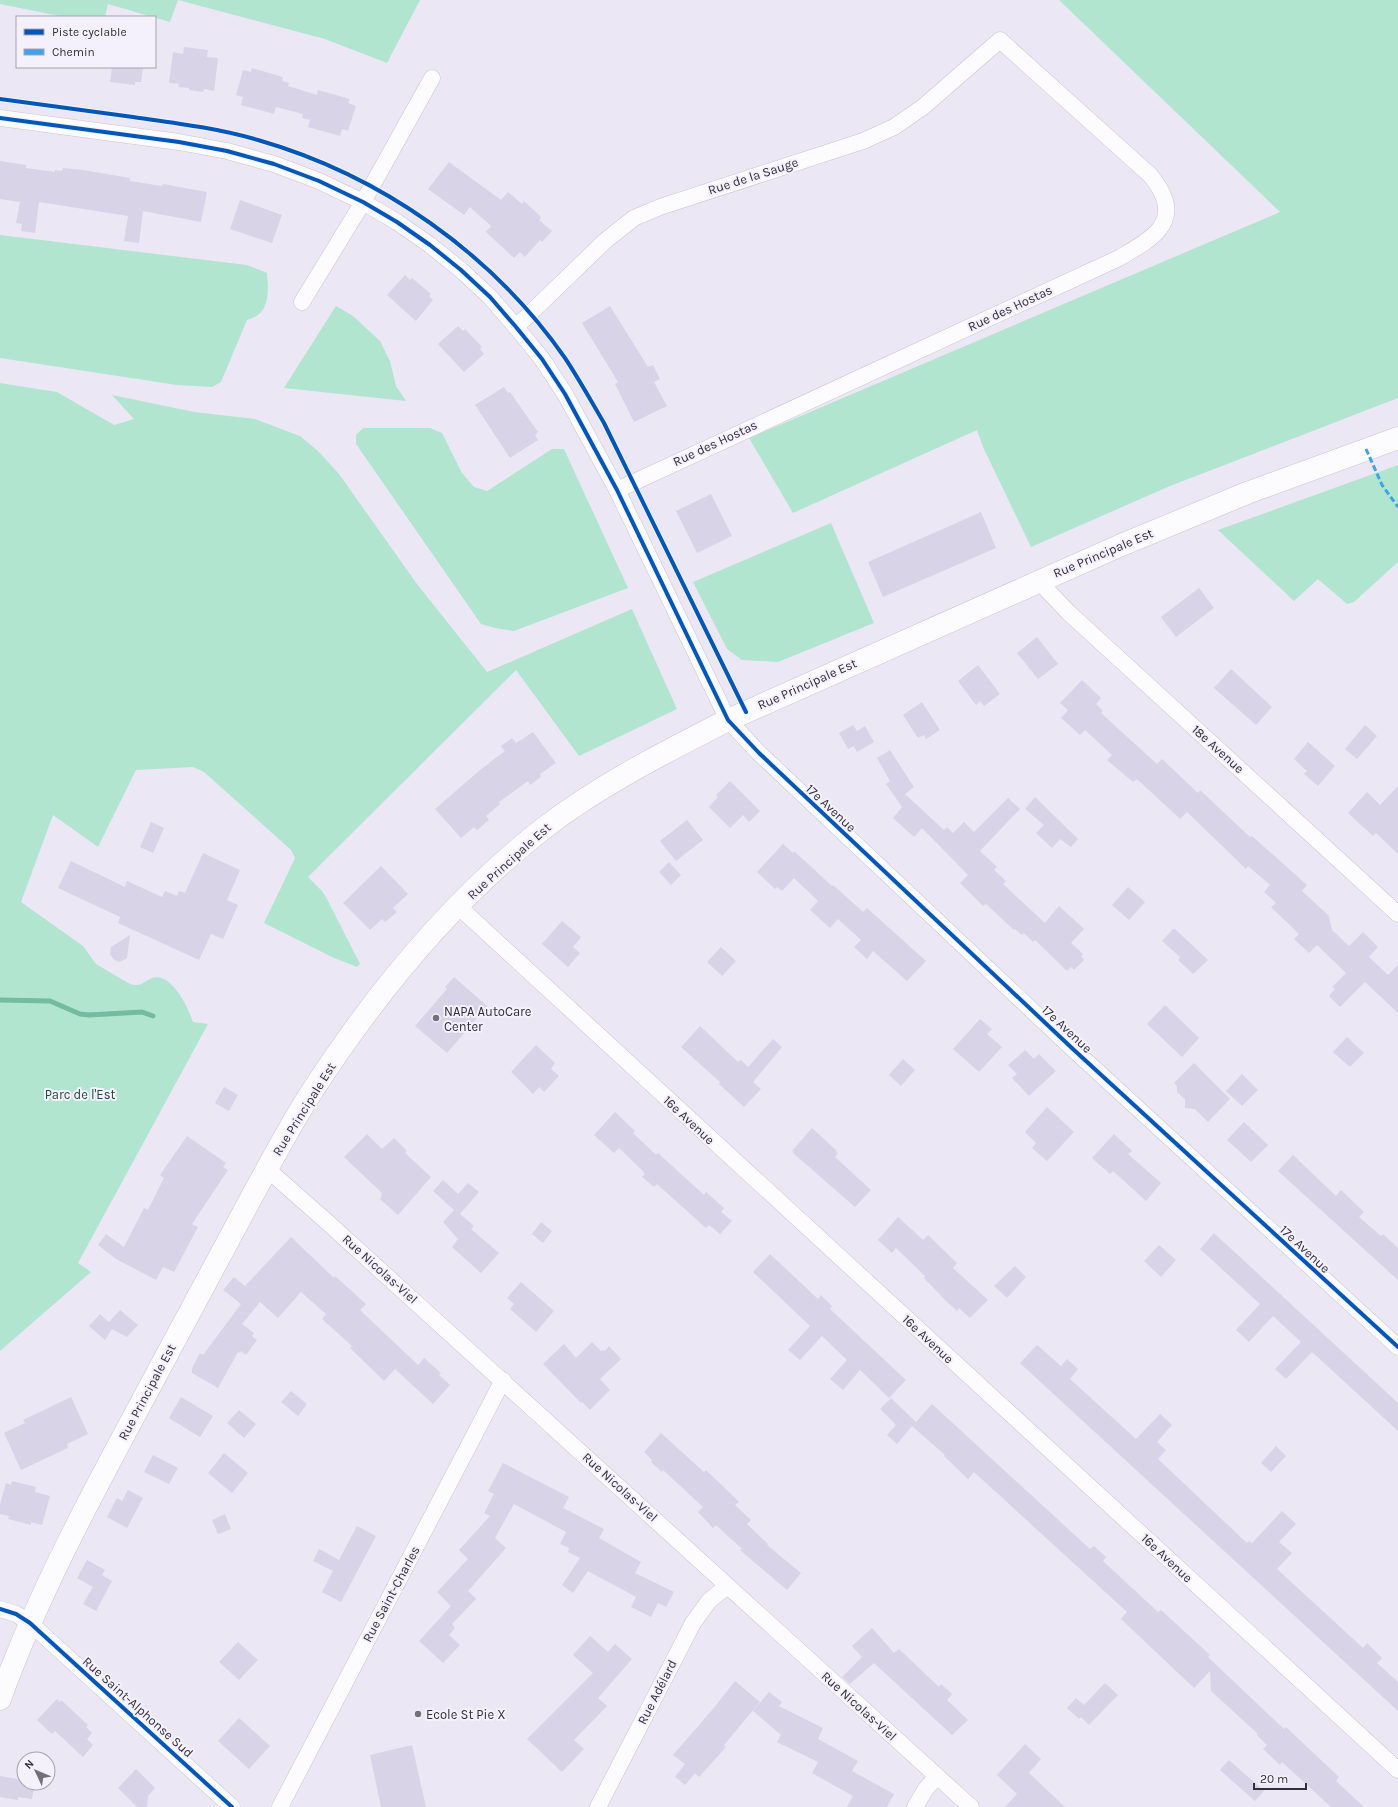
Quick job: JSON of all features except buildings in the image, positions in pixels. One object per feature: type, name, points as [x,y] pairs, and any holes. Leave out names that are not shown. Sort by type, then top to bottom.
[{"type":"main road","name":"Rue Principale Est","points":[[0,1699],[30,1623],[61,1556],[107,1466],[308,1097],[380,995],[413,956],[459,907],[517,851],[545,827],[575,806],[642,766],[728,720],[1041,580],[1200,512],[1398,438]]},
{"type":"street","name":"Rue de la Sauge","points":[[516,327],[605,241],[634,218],[660,207],[863,141],[894,127],[923,107],[1000,40]]},
{"type":"street","name":"Rue des Hostas","points":[[617,490],[1119,258],[1151,239],[1162,225],[1167,208],[1162,191],[1150,175],[1000,40]]},
{"type":"street","points":[[302,302],[363,202],[432,78]]},
{"type":"street","name":"17e Avenue","points":[[0,118],[179,142],[226,151],[274,164],[319,181],[363,202],[397,222],[442,255],[490,297],[542,360],[565,394],[617,490],[728,720],[759,753],[1068,1044],[1398,1347]]},
{"type":"street","name":"18e Avenue","points":[[1041,580],[1047,590],[1069,613],[1398,914]]},
{"type":"street","name":"16e Avenue","points":[[459,907],[1398,1770]]},
{"type":"street","name":"Rue Nicolas-Viel","points":[[267,1170],[326,1220],[971,1807]]},
{"type":"street","name":"Rue Saint-Charles","points":[[280,1807],[502,1380]]},
{"type":"street","name":"Rue Adélard","points":[[598,1807],[693,1623],[709,1601],[727,1586]]},
{"type":"street","name":"Rue Saint-Alphonse Sud","points":[[0,1609],[16,1614],[30,1623],[232,1807]]},
{"type":"street","points":[[915,1807],[925,1790],[936,1776]]},
{"type":"green space","points":[[0,0],[178,0],[170,22],[156,18],[156,16],[149,16],[108,4],[105,16],[59,16],[0,4]]},
{"type":"green space","points":[[178,0],[420,0],[387,63],[325,39]]},
{"type":"green space","points":[[1059,0],[1398,0],[1398,398],[1170,486],[1031,547],[983,447],[977,430],[793,513],[749,438],[1280,212]]},
{"type":"green space","points":[[0,235],[247,265],[267,273],[268,290],[265,306],[258,315],[247,320],[221,382],[212,387],[177,385],[0,358]]},
{"type":"green space","points":[[336,306],[353,316],[380,341],[390,361],[396,386],[406,401],[284,388]]},
{"type":"green space","name":"Parc de l'Est","points":[[0,383],[57,392],[114,425],[134,419],[112,395],[194,412],[255,419],[300,436],[319,452],[339,474],[417,584],[487,672],[632,609],[677,709],[579,756],[516,670],[308,877],[322,891],[327,899],[360,964],[357,967],[332,957],[264,923],[295,858],[291,850],[204,772],[193,767],[136,770],[98,847],[53,815],[21,902],[83,946],[96,964],[130,984],[139,985],[157,977],[164,979],[177,991],[193,1022],[208,1024],[78,1263],[91,1272],[0,1351]]},
{"type":"green space","points":[[363,428],[430,428],[442,433],[462,473],[474,487],[487,491],[552,449],[564,449],[628,588],[514,631],[481,624],[356,444],[356,435]]},
{"type":"green space","points":[[1398,465],[1398,562],[1354,602],[1347,604],[1318,579],[1294,601],[1218,530]]},
{"type":"green space","points":[[831,523],[874,623],[778,662],[742,660],[727,649],[693,582]]},
{"type":"waterway","points":[[0,1000],[50,1001],[80,1014],[89,1015],[142,1012],[153,1016]]},
{"type":"marked path","points":[[1366,449],[1382,485],[1398,507]]},
{"type":"cycle path","points":[[0,99],[212,129],[258,140],[303,155],[347,174],[390,197],[430,223],[468,252],[503,285],[536,320],[565,358],[580,382],[604,423],[746,712]]},
{"type":"cycle path","points":[[0,118],[179,142],[227,151],[274,164],[319,181],[363,202],[397,222],[430,245],[461,270],[490,297],[516,327],[542,359],[565,394],[617,490],[728,720],[759,753],[1074,1050],[1398,1347]]},
{"type":"cycle path","points":[[0,1609],[16,1614],[30,1623],[232,1807]]},
{"type":"place","name":"NAPA AutoCare Center","points":[[436,1018]]},
{"type":"place","name":"Ecole St Pie X","points":[[418,1714]]}]
